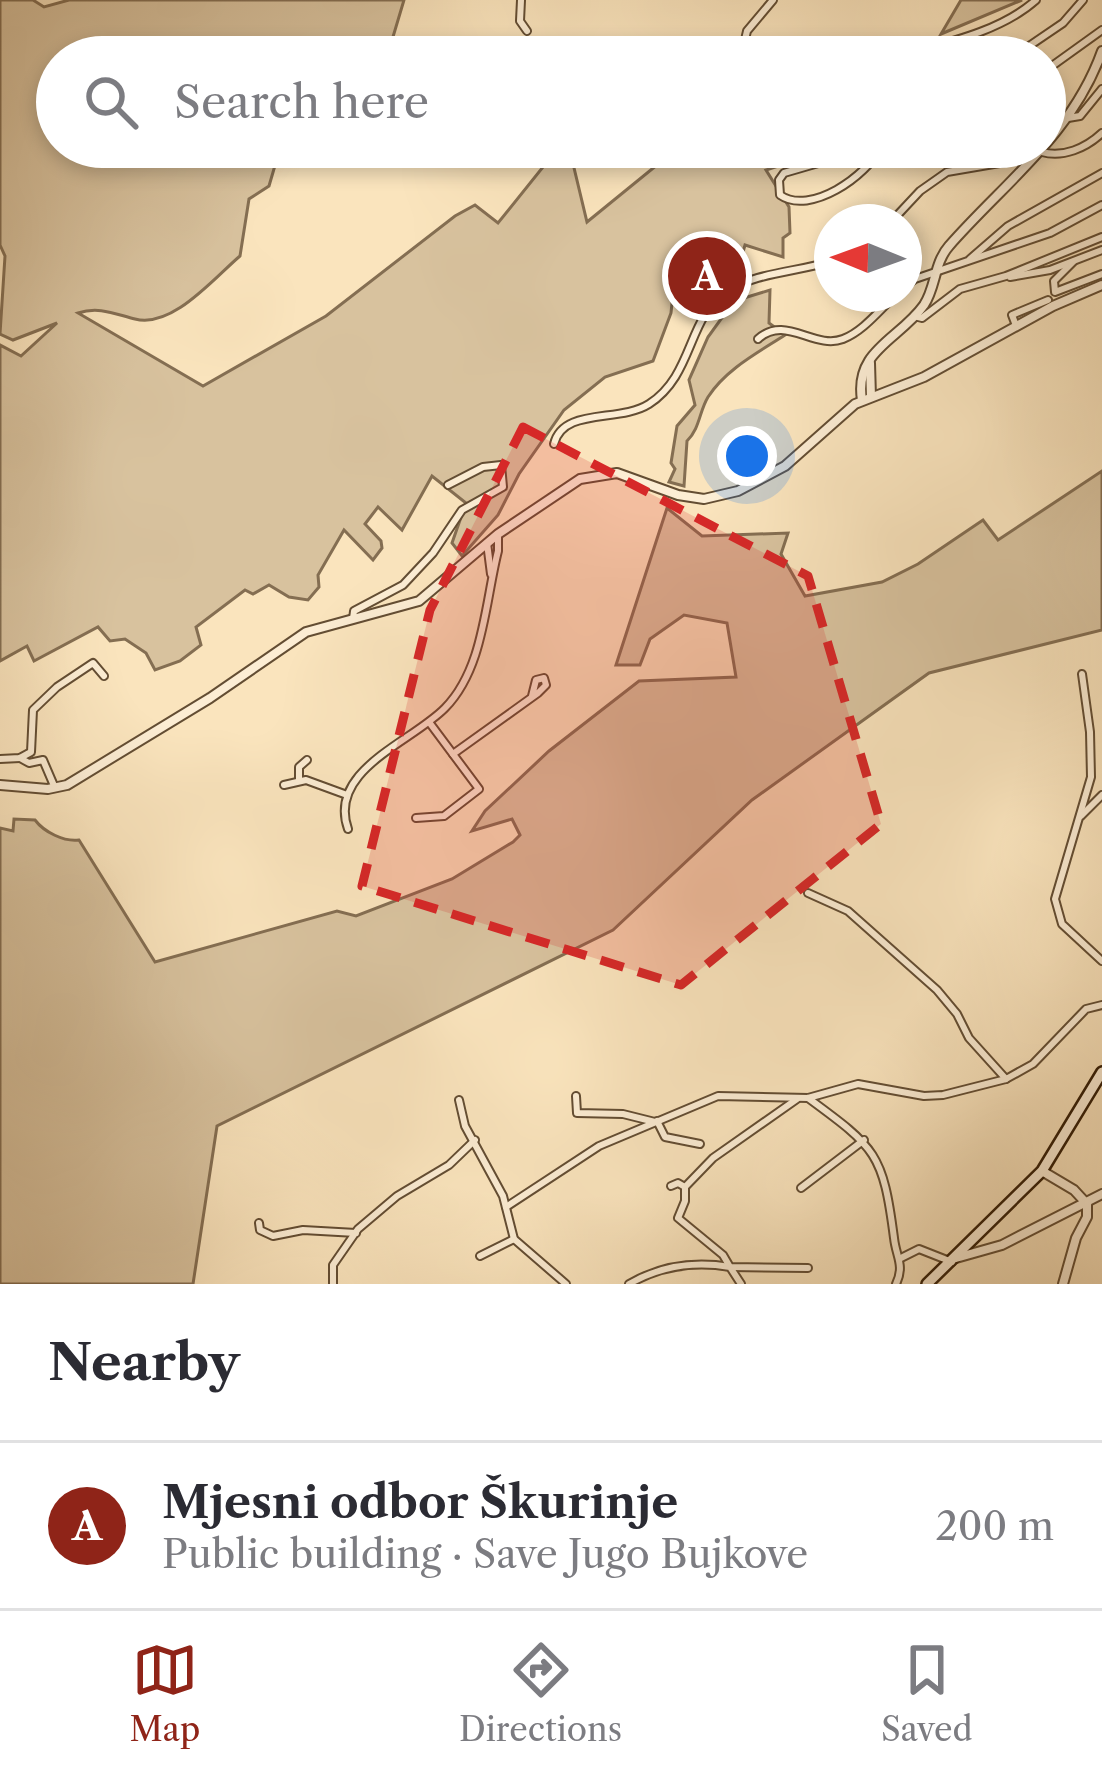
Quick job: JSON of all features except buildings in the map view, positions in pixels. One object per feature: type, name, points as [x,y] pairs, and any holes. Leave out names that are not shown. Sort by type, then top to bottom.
[{"type":"main road","points":[[927,1284],[1042,1172],[1102,1072]]},
{"type":"street","points":[[521,0],[520,21],[526,31]]},
{"type":"street","points":[[746,36],[772,0]]},
{"type":"street","points":[[965,36],[1036,0]]},
{"type":"street","points":[[1044,36],[1083,0]]},
{"type":"street","points":[[1066,56],[1102,30]]},
{"type":"street","points":[[1066,121],[1102,51]]},
{"type":"street","points":[[1068,118],[1080,116],[1102,89]]},
{"type":"street","points":[[1066,151],[1081,148],[1102,133]]},
{"type":"street","points":[[802,168],[784,173],[779,180],[780,195],[797,201],[853,182],[868,168]]},
{"type":"street","points":[[908,204],[947,172],[971,168]]},
{"type":"street","points":[[867,399],[862,369],[927,299],[946,249],[1028,168]]},
{"type":"street","points":[[965,262],[1008,226],[1102,173]]},
{"type":"street","points":[[922,279],[1050,233],[1102,205]]},
{"type":"street","points":[[1006,276],[1102,237]]},
{"type":"street","points":[[914,316],[922,318],[960,289],[1073,262],[1102,250]]},
{"type":"street","points":[[1073,262],[1054,281],[1055,292],[1102,274]]},
{"type":"street","points":[[554,443],[567,423],[624,415],[667,390],[685,364],[713,303],[727,291],[753,279],[814,265]]},
{"type":"street","points":[[0,785],[55,789],[210,698],[287,642],[317,627],[419,601],[498,534],[563,489],[598,474],[635,477],[695,499],[728,494],[785,466],[839,416],[867,399],[924,377],[1102,285]]},
{"type":"street","points":[[1015,322],[1012,315],[1048,300]]},
{"type":"street","points":[[758,339],[786,329],[842,340],[877,312]]},
{"type":"street","points":[[867,399],[873,356]]},
{"type":"street","points":[[868,377],[877,384],[896,386]]},
{"type":"street","points":[[353,619],[354,611],[403,585],[433,553],[462,509],[502,487],[504,471],[501,465],[489,465],[448,485]]},
{"type":"street","points":[[348,829],[346,795],[364,771],[429,722],[451,701],[469,673],[498,534]]},
{"type":"street","points":[[487,543],[491,574]]},
{"type":"street","points":[[472,556],[488,561]]},
{"type":"street","points":[[20,758],[33,748],[35,707],[90,664],[104,676]]},
{"type":"street","points":[[1082,674],[1091,758],[1087,796],[1055,899],[1056,913],[1072,936],[1102,962]]},
{"type":"street","points":[[453,754],[532,696]]},
{"type":"street","points":[[416,818],[445,816],[479,789],[429,722]]},
{"type":"street","points":[[0,759],[43,760],[55,789]]},
{"type":"street","points":[[299,780],[299,767],[307,760]]},
{"type":"street","points":[[284,785],[299,780],[346,795]]},
{"type":"street","points":[[1078,818],[1102,795]]},
{"type":"street","points":[[808,892],[848,911],[937,991],[969,1038],[1006,1078]]},
{"type":"street","points":[[506,1207],[599,1146],[729,1094],[804,1097],[858,1084],[943,1095],[1006,1078],[1033,1064],[1086,1009],[1102,1005]]},
{"type":"street","points":[[576,1096],[577,1113],[622,1114],[656,1122],[664,1137],[700,1144]]},
{"type":"street","points":[[804,1097],[865,1140],[883,1178],[901,1258],[896,1284]]},
{"type":"street","points":[[741,1284],[723,1256],[681,1224],[678,1211],[685,1201],[686,1186],[713,1158],[804,1097]]},
{"type":"street","points":[[458,1100],[465,1126],[506,1207],[514,1239],[566,1284]]},
{"type":"street","points":[[333,1284],[333,1265],[356,1233],[397,1196],[449,1165],[475,1140]]},
{"type":"street","points":[[801,1188],[865,1140]]},
{"type":"street","points":[[1042,1172],[1065,1183],[1087,1204],[1087,1217],[1063,1284]]},
{"type":"street","points":[[671,1186],[686,1186]]},
{"type":"street","points":[[901,1258],[919,1249],[954,1260],[1002,1245],[1102,1194]]},
{"type":"street","points":[[259,1223],[260,1230],[273,1236],[303,1230],[356,1233]]},
{"type":"street","points":[[480,1256],[514,1239]]},
{"type":"street","points":[[629,1284],[666,1268],[699,1264],[808,1268]]},
{"type":"highlighted area","points":[[523,427],[808,576],[881,824],[681,985],[362,886],[430,610]]},
{"type":"shaded area","points":[[0,0],[33,0],[44,7],[69,0],[404,0],[393,36],[36,36],[36,168],[274,168],[269,186],[249,199],[240,256],[192,300],[149,320],[100,311],[78,313],[203,386],[326,316],[455,216],[475,205],[498,223],[542,168],[574,168],[587,222],[653,168],[772,168],[766,170],[789,207],[790,233],[783,238],[783,257],[745,245],[741,259],[702,256],[675,274],[671,313],[653,361],[605,377],[564,410],[519,474],[498,515],[462,556],[452,543],[466,503],[432,476],[402,530],[378,507],[365,524],[381,541],[382,548],[373,560],[344,530],[318,575],[319,587],[308,600],[289,597],[269,585],[253,594],[245,590],[196,627],[201,645],[180,661],[155,670],[146,653],[125,639],[110,641],[98,627],[34,661],[27,646],[0,661],[0,345],[21,356],[57,323],[13,340],[0,334],[5,256],[0,245]]},
{"type":"shaded area","points":[[961,0],[1022,0],[941,34]]},
{"type":"shaded area","points":[[770,290],[769,323],[785,335],[715,387],[687,441],[684,486],[669,482],[675,469],[671,463],[677,426],[695,405],[689,380],[708,337],[734,301]]},
{"type":"shaded area","points":[[1102,471],[1102,630],[929,673],[752,800],[613,930],[217,1126],[193,1284],[0,1284],[0,828],[13,831],[14,819],[35,820],[55,835],[79,840],[155,962],[337,911],[356,916],[452,879],[513,842],[520,835],[512,819],[472,831],[485,811],[549,751],[639,681],[736,677],[727,623],[684,615],[650,639],[640,665],[616,665],[667,508],[702,536],[788,533],[781,554],[805,596],[882,582],[983,520],[998,540]]},
{"type":"place","name":"Mjesni odbor Škurinje","points":[[707,276]]}]
